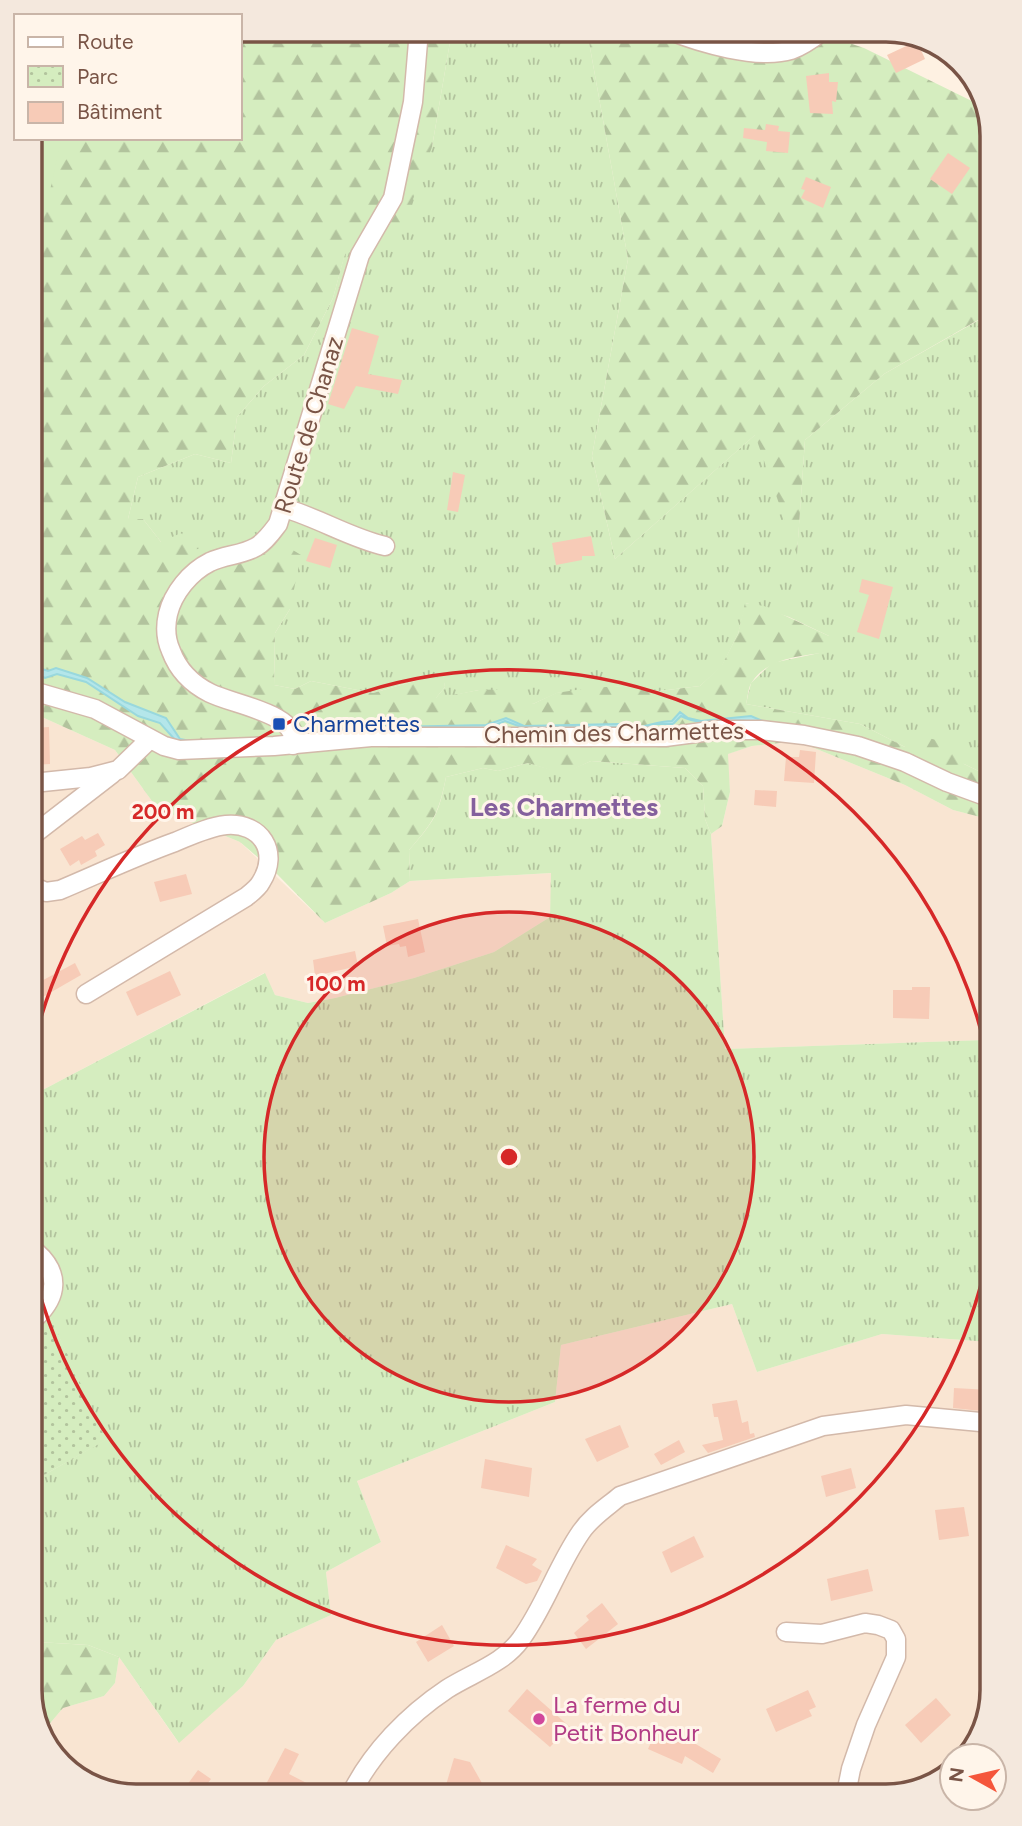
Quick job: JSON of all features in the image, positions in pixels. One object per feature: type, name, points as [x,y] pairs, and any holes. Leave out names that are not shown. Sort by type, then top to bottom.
[{"type":"street","name":"Route de Chanaz","points":[[294,739],[291,726],[277,717],[211,693],[192,681],[179,668],[172,653],[166,628],[168,615],[173,601],[192,573],[212,562],[259,545],[278,524],[360,255],[393,198],[413,102],[419,42]]},
{"type":"street","points":[[707,42],[769,53],[792,50],[805,42]]},
{"type":"street","points":[[284,508],[300,512],[370,543],[385,546]]},
{"type":"street","name":"Chemin des Charmettes","points":[[42,693],[95,709],[150,739],[179,751],[294,739],[664,737],[718,730],[761,730],[858,746],[905,762],[980,794]]},
{"type":"street","points":[[42,828],[118,770],[150,739]]},
{"type":"street","points":[[42,782],[91,777],[118,770]]},
{"type":"street","points":[[42,890],[60,890],[210,828],[243,826],[256,830],[264,839],[268,852],[265,875],[260,885],[246,897],[86,994]]},
{"type":"street","points":[[42,1258],[54,1276],[52,1297],[42,1310]]},
{"type":"street","points":[[356,1784],[363,1769],[407,1721],[447,1690],[507,1654],[521,1639],[582,1530],[620,1496],[823,1426],[906,1415],[980,1422]]},
{"type":"street","points":[[786,1632],[822,1634],[865,1623],[891,1630],[896,1639],[896,1657],[866,1725],[849,1784]]},
{"type":"shaded area","points":[[42,717],[115,750],[157,808],[240,842],[325,923],[391,893],[410,881],[552,873],[550,917],[494,952],[414,978],[308,1003],[275,995],[264,973],[42,1090]]},
{"type":"shaded area","points":[[797,741],[905,785],[953,810],[980,817],[980,1040],[725,1049],[711,834],[722,826],[730,792],[727,754],[752,746]]},
{"type":"shaded area","points":[[732,1304],[757,1372],[882,1334],[980,1341],[980,1690],[977,1714],[964,1742],[938,1742],[938,1768],[916,1779],[886,1784],[130,1784],[94,1774],[74,1761],[58,1742],[49,1725],[63,1708],[104,1696],[115,1683],[119,1657],[178,1742],[243,1686],[276,1640],[331,1615],[326,1572],[381,1542],[357,1481],[555,1402],[561,1345]]},
{"type":"green space","points":[[242,42],[450,42],[432,147],[400,235],[345,254],[333,298],[304,355],[264,386],[237,417],[231,463],[195,454],[138,477],[128,519],[143,519],[161,542],[181,533],[195,550],[210,544],[235,560],[260,555],[278,541],[301,555],[290,609],[275,633],[274,685],[295,689],[311,681],[373,693],[443,673],[445,687],[436,698],[479,690],[513,689],[533,704],[556,693],[589,688],[623,686],[659,691],[700,686],[722,665],[738,634],[745,603],[764,606],[829,636],[829,652],[787,659],[767,667],[751,684],[746,704],[860,724],[905,747],[918,736],[951,743],[964,764],[980,772],[980,817],[953,810],[905,785],[797,741],[752,746],[728,754],[730,792],[722,826],[711,834],[705,819],[703,786],[685,768],[591,761],[563,774],[528,763],[498,771],[483,768],[446,777],[434,817],[409,850],[410,881],[391,893],[325,923],[275,872],[240,842],[157,808],[115,750],[42,717],[42,140],[242,140]]},
{"type":"green space","points":[[450,42],[589,42],[628,259],[592,456],[615,559],[756,434],[797,553],[805,440],[884,374],[980,320],[980,772],[964,764],[905,747],[860,724],[746,704],[751,683],[772,663],[829,651],[829,636],[789,617],[746,603],[738,634],[722,666],[700,686],[659,691],[623,686],[557,693],[533,704],[479,690],[435,699],[445,687],[442,673],[373,693],[311,681],[295,689],[274,685],[275,633],[290,609],[278,541],[260,555],[235,560],[161,542],[143,519],[128,519],[138,477],[195,454],[231,463],[237,417],[264,386],[304,355],[333,298],[345,253],[432,147]]},
{"type":"green space","points":[[589,42],[846,42],[864,48],[973,102],[980,136],[980,320],[884,374],[805,440],[797,555],[755,435],[615,559],[592,456],[628,259]]},
{"type":"green space","points":[[42,140],[62,140],[42,225]]},
{"type":"green space","points":[[591,761],[685,768],[703,786],[705,819],[711,834],[725,1049],[980,1040],[980,1341],[882,1334],[757,1372],[732,1304],[561,1345],[555,1402],[357,1481],[381,1542],[326,1572],[331,1615],[276,1640],[243,1686],[179,1743],[119,1657],[88,1645],[42,1642],[42,1476],[105,1440],[42,1298],[42,1090],[265,973],[275,995],[308,1003],[414,978],[494,952],[550,917],[551,873],[410,881],[409,850],[434,817],[446,777],[483,768],[498,771],[528,763],[563,773]]},
{"type":"green space","points":[[42,1298],[106,1440],[42,1476]]},
{"type":"green space","points":[[42,1642],[88,1645],[119,1657],[115,1683],[104,1696],[63,1708],[49,1725],[42,1690]]},
{"type":"water","points":[[56,668],[87,678],[125,702],[166,718],[180,739],[206,744],[178,743],[160,723],[138,716],[86,682],[57,674],[45,678],[42,676],[42,669],[48,671]]},
{"type":"water","points":[[680,712],[688,718],[701,721],[751,716],[772,725],[874,742],[895,751],[754,722],[706,722],[690,720],[681,716],[673,724],[655,724],[646,730],[620,730],[618,727],[524,728],[505,721],[486,729],[386,729],[378,725],[369,731],[312,734],[335,731],[358,723],[369,728],[378,722],[391,727],[486,725],[506,718],[524,726],[619,724],[638,727],[665,721],[672,721]]},
{"type":"water","points":[[266,738],[266,741],[206,744],[223,740]]},
{"type":"building","points":[[908,45],[920,49],[925,59],[896,73],[887,55]]},
{"type":"building","points":[[829,73],[829,82],[838,82],[836,102],[832,101],[833,114],[810,113],[806,76]]},
{"type":"building","points":[[766,124],[779,126],[778,131],[790,132],[788,153],[766,151],[767,142],[743,138],[744,128],[765,130]]},
{"type":"building","points":[[948,153],[970,168],[952,194],[930,179]]},
{"type":"building","points":[[806,177],[831,187],[823,208],[801,198]]},
{"type":"building","points":[[352,328],[379,336],[368,374],[402,380],[398,394],[356,386],[344,409],[328,404]]},
{"type":"building","points":[[453,472],[465,475],[458,512],[447,510]]},
{"type":"building","points":[[591,536],[595,556],[582,556],[582,560],[556,565],[552,543]]},
{"type":"building","points":[[315,538],[337,545],[330,568],[306,561]]},
{"type":"building","points":[[862,579],[893,587],[879,639],[857,632],[869,595],[859,592]]},
{"type":"building","points":[[42,727],[49,727],[50,764],[42,764]]},
{"type":"building","points":[[800,750],[816,752],[814,783],[784,781],[786,757],[799,757]]},
{"type":"building","points":[[755,790],[777,791],[776,807],[754,805]]},
{"type":"building","points":[[98,833],[105,845],[95,851],[97,856],[81,865],[79,860],[70,866],[60,849],[82,836],[85,840]]},
{"type":"building","points":[[186,874],[192,894],[160,902],[154,882]]},
{"type":"building","points":[[418,919],[425,952],[408,957],[406,946],[387,946],[383,926]]},
{"type":"building","points":[[355,951],[358,966],[315,976],[313,960]]},
{"type":"building","points":[[75,963],[81,975],[42,997],[42,981]]},
{"type":"building","points":[[170,971],[181,995],[137,1016],[126,992]]},
{"type":"building","points":[[912,987],[930,987],[929,1019],[893,1018],[893,990],[912,990]]},
{"type":"building","points":[[954,1388],[980,1389],[980,1411],[953,1408]]},
{"type":"building","points":[[737,1400],[742,1423],[748,1421],[750,1434],[754,1433],[755,1437],[708,1453],[702,1445],[723,1440],[712,1404]]},
{"type":"building","points":[[620,1425],[629,1447],[597,1462],[585,1439]]},
{"type":"building","points":[[679,1440],[685,1452],[661,1465],[654,1454]]},
{"type":"building","points":[[485,1459],[532,1468],[529,1497],[481,1488]]},
{"type":"building","points":[[851,1468],[856,1488],[826,1497],[821,1476]]},
{"type":"building","points":[[964,1507],[969,1536],[939,1540],[935,1510]]},
{"type":"building","points":[[694,1536],[704,1557],[671,1573],[662,1552]]},
{"type":"building","points":[[506,1545],[537,1559],[532,1565],[542,1571],[537,1581],[526,1584],[496,1568]]},
{"type":"building","points":[[868,1569],[873,1591],[831,1601],[827,1579]]},
{"type":"building","points":[[602,1603],[618,1624],[586,1649],[574,1633],[589,1620],[586,1616]]},
{"type":"building","points":[[442,1625],[454,1646],[428,1662],[416,1642]]},
{"type":"building","name":"La ferme du Petit Bonheur","points":[[527,1689],[570,1727],[550,1747],[508,1711]]},
{"type":"building","points":[[808,1690],[816,1707],[809,1710],[812,1716],[776,1732],[766,1709]]},
{"type":"building","points":[[936,1698],[951,1715],[921,1743],[905,1725]]},
{"type":"building","points":[[658,1727],[689,1740],[721,1759],[713,1773],[685,1756],[682,1764],[648,1749]]},
{"type":"building","points":[[285,1748],[299,1754],[289,1774],[308,1784],[266,1784]]},
{"type":"building","points":[[454,1758],[470,1762],[482,1784],[446,1784]]},
{"type":"building","points":[[198,1770],[211,1779],[207,1784],[188,1784]]},
{"type":"place","name":"Charmettes","points":[[279,724]]},
{"type":"place","name":"La ferme du Petit Bonheur","points":[[539,1719]]},
{"type":"district","name":"Les Charmettes","points":[[564,807]]}]
